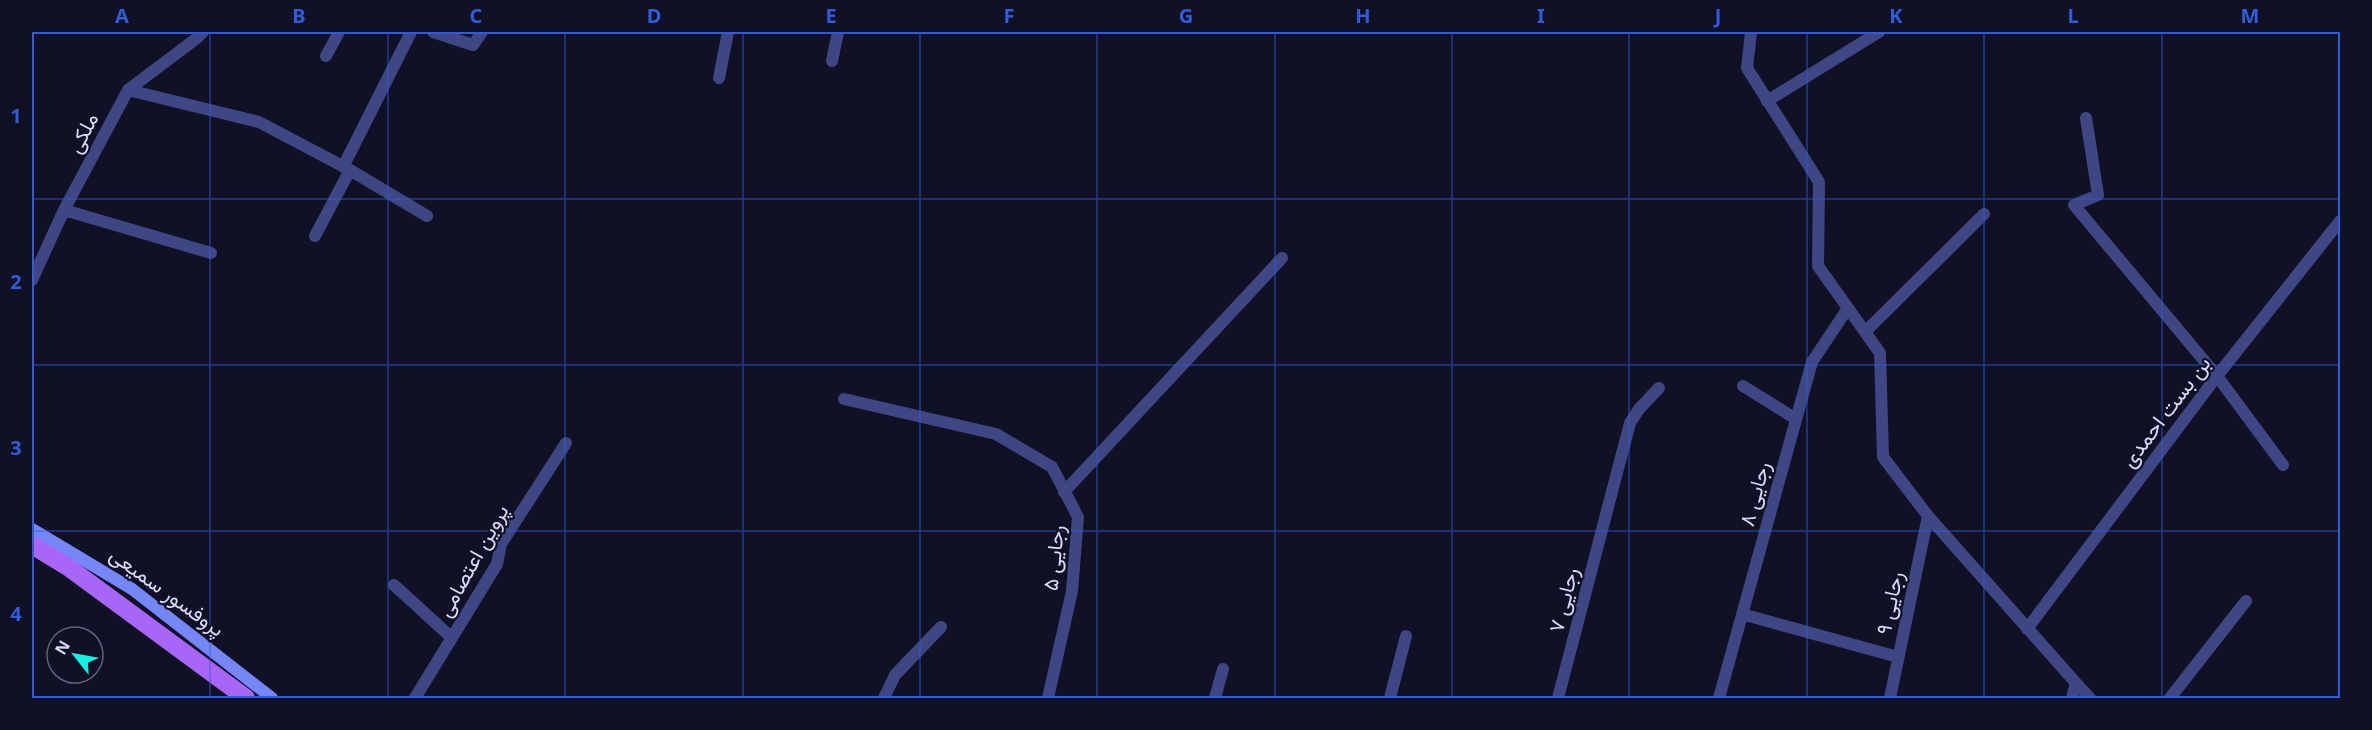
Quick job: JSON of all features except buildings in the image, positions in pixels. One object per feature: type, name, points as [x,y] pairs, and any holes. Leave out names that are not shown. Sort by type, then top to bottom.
[{"type":"main road","name":"پروفسور سمیعی","points":[[32,529],[132,589],[272,699]]},
{"type":"main road","name":"پروفسور سمیعی","points":[[32,545],[68,567],[246,699]]},
{"type":"street","name":"ملکی","points":[[32,279],[64,210],[128,90],[203,32]]},
{"type":"street","points":[[326,56],[339,32]]},
{"type":"street","points":[[315,236],[411,32]]},
{"type":"street","points":[[473,45],[475,32]]},
{"type":"street","points":[[473,45],[482,32]]},
{"type":"street","points":[[719,78],[728,32]]},
{"type":"street","points":[[832,61],[838,32]]},
{"type":"street","points":[[1751,32],[1747,68],[1819,182],[1818,266],[1880,353],[1883,457],[1928,516],[2090,699]]},
{"type":"street","points":[[1767,101],[1879,32]]},
{"type":"street","points":[[435,33],[473,45]]},
{"type":"street","points":[[128,90],[259,122],[427,216]]},
{"type":"street","points":[[2086,118],[2098,195],[2074,205],[2217,376],[2283,465]]},
{"type":"street","points":[[64,210],[211,253]]},
{"type":"street","points":[[1865,332],[1984,214]]},
{"type":"street","name":"بن بست احمدی","points":[[2028,629],[2217,376],[2340,221]]},
{"type":"street","points":[[1064,492],[1282,258]]},
{"type":"street","name":"رجایی ۸","points":[[1719,699],[1812,362],[1848,308]]},
{"type":"street","points":[[1743,386],[1796,419]]},
{"type":"street","name":"رجایی ۷","points":[[1558,699],[1630,423],[1639,409],[1659,388]]},
{"type":"street","name":"رجایی ۵","points":[[844,399],[996,434],[1052,467],[1078,517],[1072,591],[1048,699]]},
{"type":"street","name":"پروین اعتصامی","points":[[415,699],[497,564],[501,544],[566,443]]},
{"type":"street","name":"رجایی ۹","points":[[1890,699],[1928,516]]},
{"type":"street","points":[[394,585],[452,638]]},
{"type":"street","points":[[2170,699],[2246,601]]},
{"type":"street","points":[[1742,614],[1899,657]]},
{"type":"street","points":[[884,699],[895,675],[941,627]]},
{"type":"street","points":[[1390,699],[1406,636]]},
{"type":"street","points":[[1215,699],[1223,669]]},
{"type":"street","points":[[2072,699],[2076,683]]}]
